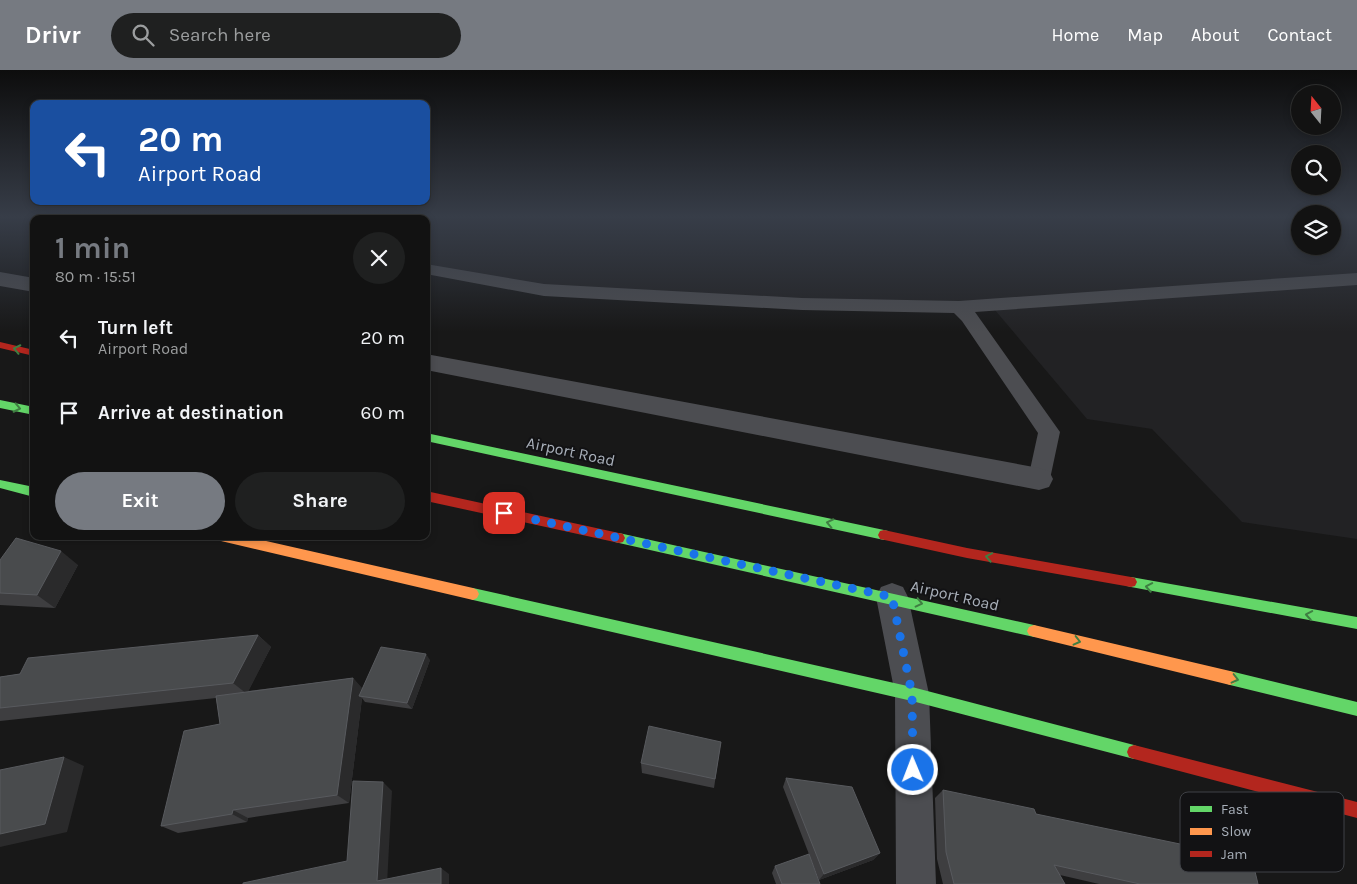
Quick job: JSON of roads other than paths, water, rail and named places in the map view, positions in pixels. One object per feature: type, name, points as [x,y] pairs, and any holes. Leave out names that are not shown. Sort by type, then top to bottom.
[{"type":"main road","points":[[0,345],[30,351]]},
{"type":"main road","points":[[0,404],[30,410]]},
{"type":"main road","name":"Airport Road","points":[[430,438],[967,553],[1357,623]]},
{"type":"main road","points":[[0,484],[30,491]]},
{"type":"main road","name":"Airport Road","points":[[430,497],[892,597],[1357,709]]},
{"type":"main road","points":[[238,540],[912,694],[1288,792]]},
{"type":"main road","points":[[1344,807],[1357,810]]},
{"type":"street","points":[[0,279],[30,284]]},
{"type":"street","points":[[430,363],[1040,479]]},
{"type":"street","points":[[892,597],[912,694],[916,884]]},
{"type":"lane","points":[[430,270],[544,290],[802,304],[959,306],[1357,279]]},
{"type":"lane","points":[[959,306],[969,317],[1049,432],[1040,479]]}]
